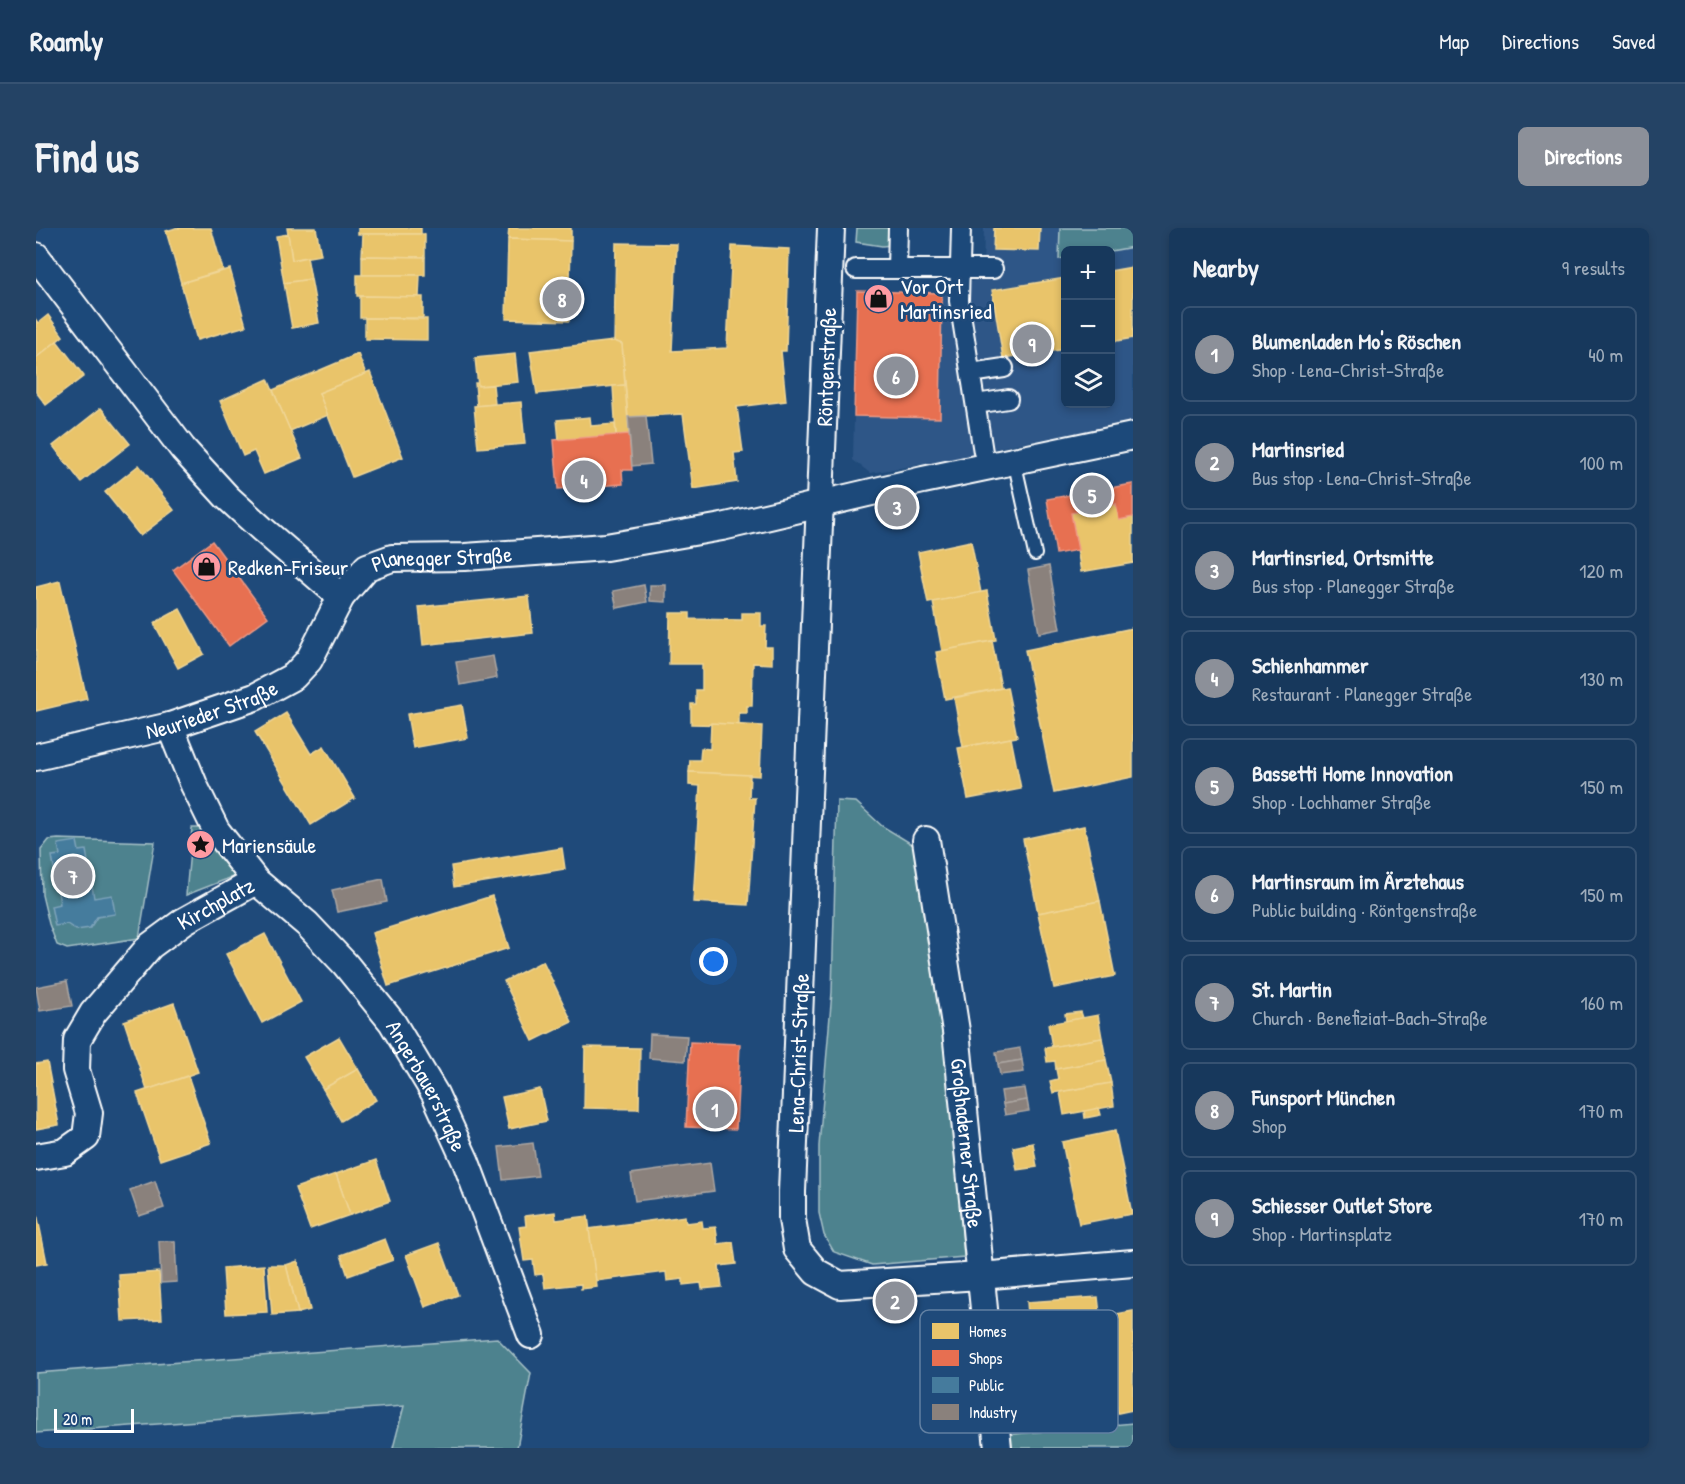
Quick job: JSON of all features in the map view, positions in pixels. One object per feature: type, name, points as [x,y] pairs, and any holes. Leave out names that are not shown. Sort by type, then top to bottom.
[{"type":"street","name":"Röntgenstraße","points":[[820,505],[831,228]]},
{"type":"street","points":[[897,269],[898,228]]},
{"type":"street","points":[[961,228],[959,301],[976,404],[978,461]]},
{"type":"street","points":[[36,256],[183,449],[227,497],[341,597]]},
{"type":"street","points":[[856,269],[993,269]]},
{"type":"street","points":[[970,374],[1004,368]]},
{"type":"street","points":[[976,404],[1008,399]]},
{"type":"street","name":"Planegger Straße","points":[[341,597],[367,567],[392,558],[465,557],[606,547],[711,529],[820,505],[978,461],[1014,460],[1133,435]]},
{"type":"street","name":"Lena-Christ-Straße","points":[[820,505],[792,1192],[792,1219],[797,1249],[816,1272],[840,1285],[1133,1263]]},
{"type":"street","name":"Neurieder Straße","points":[[36,757],[170,726],[255,697],[294,676],[309,660],[341,597]]},
{"type":"street","name":"Kirchplatz","points":[[36,1157],[65,1152],[86,1137],[89,1113],[76,1070],[77,1040],[93,1013],[150,946],[184,921],[256,881],[216,830],[194,785],[170,726]]},
{"type":"street","name":"Großhaderner Straße","points":[[926,840],[954,1015],[984,1310]]},
{"type":"street","name":"Angerbauerstraße","points":[[256,881],[307,924],[345,964],[392,1022],[435,1094],[466,1162],[531,1335]]},
{"type":"street","name":"Großhaderner Straße","points":[[996,1433],[998,1448]]},
{"type":"lane","points":[[1014,460],[1035,554]]},
{"type":"shaded area","points":[[984,228],[1133,228],[1133,423],[870,473],[853,460],[857,291],[942,293],[983,277]]},
{"type":"green space","points":[[857,228],[893,228],[892,245],[882,246],[856,242]]},
{"type":"green space","points":[[1060,228],[1133,228],[1133,247],[1115,250],[1115,246],[1061,246],[1061,259],[1059,259]]},
{"type":"green space","points":[[837,801],[856,802],[882,826],[915,846],[942,1010],[964,1257],[872,1265],[834,1252],[824,1235],[819,1213],[819,1146],[832,992]]},
{"type":"green space","points":[[192,828],[203,828],[235,876],[186,895]]},
{"type":"green space","points":[[49,840],[155,842],[139,938],[67,949],[57,945],[42,895],[41,850]]},
{"type":"green space","points":[[497,1338],[531,1373],[517,1448],[393,1448],[404,1406],[36,1433],[36,1373]]},
{"type":"green space","points":[[1133,1423],[1133,1448],[994,1448],[1004,1435],[1118,1433],[1118,1424]]},
{"type":"building: Homes","points":[[176,228],[211,228],[223,270],[181,283],[166,231]]},
{"type":"building: Homes","points":[[287,228],[316,228],[321,255],[292,260]]},
{"type":"building: Homes","points":[[358,228],[421,228],[421,234],[358,234]]},
{"type":"building: Homes","points":[[509,228],[571,228],[571,241],[508,239]]},
{"type":"building: Homes","points":[[994,228],[1040,228],[1039,251],[993,250]]},
{"type":"building: Homes","points":[[288,234],[292,260],[307,257],[311,279],[284,283],[276,236]]},
{"type":"building: Homes","points":[[363,234],[425,234],[425,257],[362,256]]},
{"type":"building: Homes","points":[[508,239],[571,241],[569,321],[506,319]]},
{"type":"building: Homes","points":[[616,243],[677,244],[672,351],[727,348],[732,246],[789,249],[786,351],[781,351],[786,401],[737,407],[743,452],[734,453],[737,482],[693,489],[683,414],[628,417],[622,344],[614,341]]},
{"type":"building: Homes","points":[[362,256],[425,257],[425,275],[362,275]]},
{"type":"building: Homes","points":[[1133,267],[1133,338],[1115,341],[1115,300],[1115,270]]},
{"type":"building: Homes","points":[[230,269],[246,326],[197,340],[181,283]]},
{"type":"building: Homes","points":[[357,275],[420,275],[419,297],[357,296]]},
{"type":"building: Homes","points":[[311,279],[319,323],[292,328],[284,283]]},
{"type":"building: Homes","points":[[1061,279],[1061,350],[1003,358],[992,290]]},
{"type":"building: Homes","points":[[360,296],[423,297],[423,318],[360,318]]},
{"type":"building: Homes","points":[[48,315],[63,336],[36,358],[36,320],[38,323]]},
{"type":"building: Homes","points":[[365,318],[427,319],[427,340],[365,339]]},
{"type":"building: Homes","points":[[57,341],[84,376],[46,405],[36,392],[36,358]]},
{"type":"building: Homes","points":[[614,341],[622,344],[625,385],[537,394],[530,351]]},
{"type":"building: Homes","points":[[358,354],[366,374],[319,393],[328,415],[290,431],[273,390]]},
{"type":"building: Homes","points":[[515,354],[518,382],[478,386],[475,358]]},
{"type":"building: Homes","points":[[370,372],[403,457],[352,477],[319,393]]},
{"type":"building: Homes","points":[[268,379],[302,458],[264,474],[254,451],[243,456],[220,401]]},
{"type":"building: Homes","points":[[475,383],[478,386],[493,385],[495,404],[477,406]]},
{"type":"building: Homes","points":[[625,385],[629,434],[616,435],[613,386]]},
{"type":"building: Homes","points":[[521,402],[525,444],[478,448],[474,406]]},
{"type":"building: Homes","points":[[101,408],[130,444],[81,482],[53,446]]},
{"type":"building: Homes","points":[[590,417],[591,426],[615,424],[616,435],[559,440],[557,420]]},
{"type":"building: Homes","points":[[139,465],[174,510],[140,536],[105,492]]},
{"type":"building: Homes","points":[[1116,504],[1119,520],[1133,517],[1133,563],[1081,572],[1071,513]]},
{"type":"building: Homes","points":[[971,541],[981,593],[928,603],[918,552]]},
{"type":"building: Homes","points":[[60,581],[87,699],[36,711],[36,587]]},
{"type":"building: Homes","points":[[987,591],[996,640],[942,651],[933,602]]},
{"type":"building: Homes","points":[[529,596],[533,633],[423,645],[419,607]]},
{"type":"building: Homes","points":[[180,609],[204,654],[178,668],[154,623]]},
{"type":"building: Homes","points":[[670,613],[690,613],[690,619],[742,620],[742,613],[761,613],[761,626],[766,626],[765,647],[772,647],[772,664],[753,663],[752,706],[747,706],[747,713],[739,713],[739,725],[691,724],[691,704],[696,704],[696,690],[702,690],[702,664],[669,664]]},
{"type":"building: Homes","points":[[1133,628],[1133,777],[1054,793],[1025,650]]},
{"type":"building: Homes","points":[[992,641],[1001,688],[945,699],[936,652]]},
{"type":"building: Homes","points":[[1007,687],[1017,737],[963,747],[954,698]]},
{"type":"building: Homes","points":[[462,705],[468,738],[413,748],[407,714]]},
{"type":"building: Homes","points":[[286,713],[311,754],[324,746],[355,798],[311,825],[255,732]]},
{"type":"building: Homes","points":[[711,723],[762,726],[760,776],[689,772],[690,760],[700,760],[701,748],[710,749]]},
{"type":"building: Homes","points":[[1011,738],[1021,789],[968,799],[958,748]]},
{"type":"building: Homes","points":[[689,772],[750,775],[749,798],[755,798],[748,905],[693,902],[700,786],[689,785]]},
{"type":"building: Homes","points":[[1084,826],[1100,901],[1038,913],[1023,839]]},
{"type":"building: Homes","points":[[562,848],[565,869],[454,887],[451,866]]},
{"type":"building: Homes","points":[[492,896],[509,948],[388,986],[372,933]]},
{"type":"building: Homes","points":[[1100,901],[1115,976],[1054,988],[1038,913]]},
{"type":"building: Homes","points":[[265,934],[301,1002],[262,1023],[226,954]]},
{"type":"building: Homes","points":[[543,961],[572,1022],[533,1041],[504,981]]},
{"type":"building: Homes","points":[[174,1003],[198,1072],[147,1090],[124,1021]]},
{"type":"building: Homes","points":[[1081,1012],[1083,1018],[1066,1021],[1065,1014]]},
{"type":"building: Homes","points":[[1098,1015],[1102,1038],[1052,1047],[1048,1024]]},
{"type":"building: Homes","points":[[339,1037],[358,1069],[323,1089],[304,1057]]},
{"type":"building: Homes","points":[[1102,1038],[1106,1060],[1056,1069],[1055,1061],[1047,1062],[1045,1048]]},
{"type":"building: Homes","points":[[585,1047],[640,1048],[639,1109],[584,1108]]},
{"type":"building: Homes","points":[[1106,1060],[1111,1083],[1053,1093],[1050,1081],[1058,1079],[1056,1069]]},
{"type":"building: Homes","points":[[47,1062],[59,1125],[36,1129],[36,1064]]},
{"type":"building: Homes","points":[[358,1069],[376,1100],[341,1121],[323,1089]]},
{"type":"building: Homes","points":[[188,1076],[211,1143],[160,1160],[137,1093]]},
{"type":"building: Homes","points":[[1111,1083],[1114,1106],[1064,1115],[1060,1092]]},
{"type":"building: Homes","points":[[540,1089],[547,1121],[509,1129],[502,1097]]},
{"type":"building: Homes","points":[[1099,1108],[1101,1115],[1085,1118],[1084,1111]]},
{"type":"building: Homes","points":[[1115,1131],[1132,1214],[1079,1224],[1062,1142]]},
{"type":"building: Homes","points":[[1033,1143],[1037,1167],[1017,1170],[1013,1147]]},
{"type":"building: Homes","points":[[376,1160],[390,1201],[350,1215],[336,1174]]},
{"type":"building: Homes","points":[[336,1174],[350,1215],[310,1229],[295,1188]]},
{"type":"building: Homes","points":[[36,1209],[47,1263],[36,1265]]},
{"type":"building: Homes","points":[[555,1212],[556,1220],[588,1216],[597,1287],[581,1289],[581,1284],[545,1288],[543,1274],[535,1275],[533,1260],[524,1261],[519,1227],[526,1226],[525,1216]]},
{"type":"building: Homes","points":[[685,1216],[686,1223],[702,1221],[703,1228],[716,1227],[718,1244],[733,1242],[736,1264],[719,1266],[722,1287],[702,1289],[701,1283],[683,1285],[683,1279],[667,1281],[666,1272],[596,1281],[589,1229]]},
{"type":"building: Homes","points":[[385,1239],[393,1260],[348,1276],[341,1255]]},
{"type":"building: Homes","points":[[439,1243],[458,1295],[425,1307],[406,1255]]},
{"type":"building: Homes","points":[[298,1261],[310,1310],[298,1313],[286,1265]]},
{"type":"building: Homes","points":[[264,1265],[267,1312],[226,1314],[223,1268]]},
{"type":"building: Homes","points":[[268,1265],[286,1265],[298,1313],[272,1315]]},
{"type":"building: Homes","points":[[159,1272],[162,1319],[122,1321],[119,1275]]},
{"type":"building: Homes","points":[[1098,1297],[1100,1310],[1028,1310],[1027,1302]]},
{"type":"building: Homes","points":[[1133,1311],[1133,1410],[1118,1413],[1118,1314]]},
{"type":"building: Shops","points":[[857,291],[942,293],[940,418],[854,416]]},
{"type":"building: Shops","points":[[629,434],[632,470],[622,470],[623,484],[558,489],[554,440]]},
{"type":"building: Shops","points":[[1133,484],[1133,517],[1119,520],[1116,504],[1071,513],[1078,550],[1056,554],[1047,499]]},
{"type":"building: Shops","points":[[212,541],[268,617],[229,646],[173,570]]},
{"type":"building: Shops","points":[[690,1042],[740,1044],[736,1129],[686,1127]]},
{"type":"building: Public","points":[[77,841],[79,851],[86,850],[94,898],[112,895],[115,914],[97,917],[90,928],[76,930],[67,924],[55,926],[51,906],[60,904],[52,856],[60,855],[58,844]]},
{"type":"building: Industry","points":[[646,416],[651,464],[632,466],[628,417]]},
{"type":"building: Industry","points":[[1049,566],[1060,629],[1039,633],[1028,570]]},
{"type":"building: Industry","points":[[644,585],[647,602],[617,608],[613,591]]},
{"type":"building: Industry","points":[[650,585],[666,585],[666,602],[650,601]]},
{"type":"building: Industry","points":[[493,656],[497,678],[460,685],[456,662]]},
{"type":"building: Industry","points":[[383,879],[387,902],[337,912],[332,890]]},
{"type":"building: Industry","points":[[67,981],[72,1006],[40,1011],[36,987]]},
{"type":"building: Industry","points":[[650,1034],[687,1036],[685,1061],[649,1058]]},
{"type":"building: Industry","points":[[1020,1048],[1022,1060],[998,1064],[996,1052]]},
{"type":"building: Industry","points":[[1022,1060],[1024,1072],[1000,1075],[998,1064]]},
{"type":"building: Industry","points":[[1025,1088],[1027,1100],[1003,1104],[1001,1091]]},
{"type":"building: Industry","points":[[1027,1100],[1029,1111],[1005,1115],[1003,1104]]},
{"type":"building: Industry","points":[[533,1143],[538,1176],[503,1180],[499,1147]]},
{"type":"building: Industry","points":[[710,1163],[714,1191],[635,1201],[631,1174]]},
{"type":"building: Industry","points":[[155,1181],[164,1208],[139,1216],[130,1190]]},
{"type":"building: Industry","points":[[159,1241],[175,1241],[177,1282],[161,1283]]},
{"type":"place","name":"Funsport München","points":[[562,299]]},
{"type":"place","name":"Vor Ort Martinsried","points":[[879,299]]},
{"type":"place","name":"Schiesser Outlet Store","points":[[1032,344]]},
{"type":"place","name":"Martinsraum im Ärztehaus","points":[[896,376]]},
{"type":"place","name":"Schienhammer","points":[[584,480]]},
{"type":"place","name":"Bassetti Home Innovation","points":[[1092,495]]},
{"type":"place","name":"Martinsried, Ortsmitte","points":[[897,507]]},
{"type":"place","name":"Redken-Friseur","points":[[207,567]]},
{"type":"place","name":"Mariensäule","points":[[201,845]]},
{"type":"place","name":"St. Martin","points":[[73,876]]},
{"type":"place","name":"Blumenladen Mo's Röschen","points":[[715,1109]]},
{"type":"place","name":"Martinsried","points":[[895,1301]]}]
